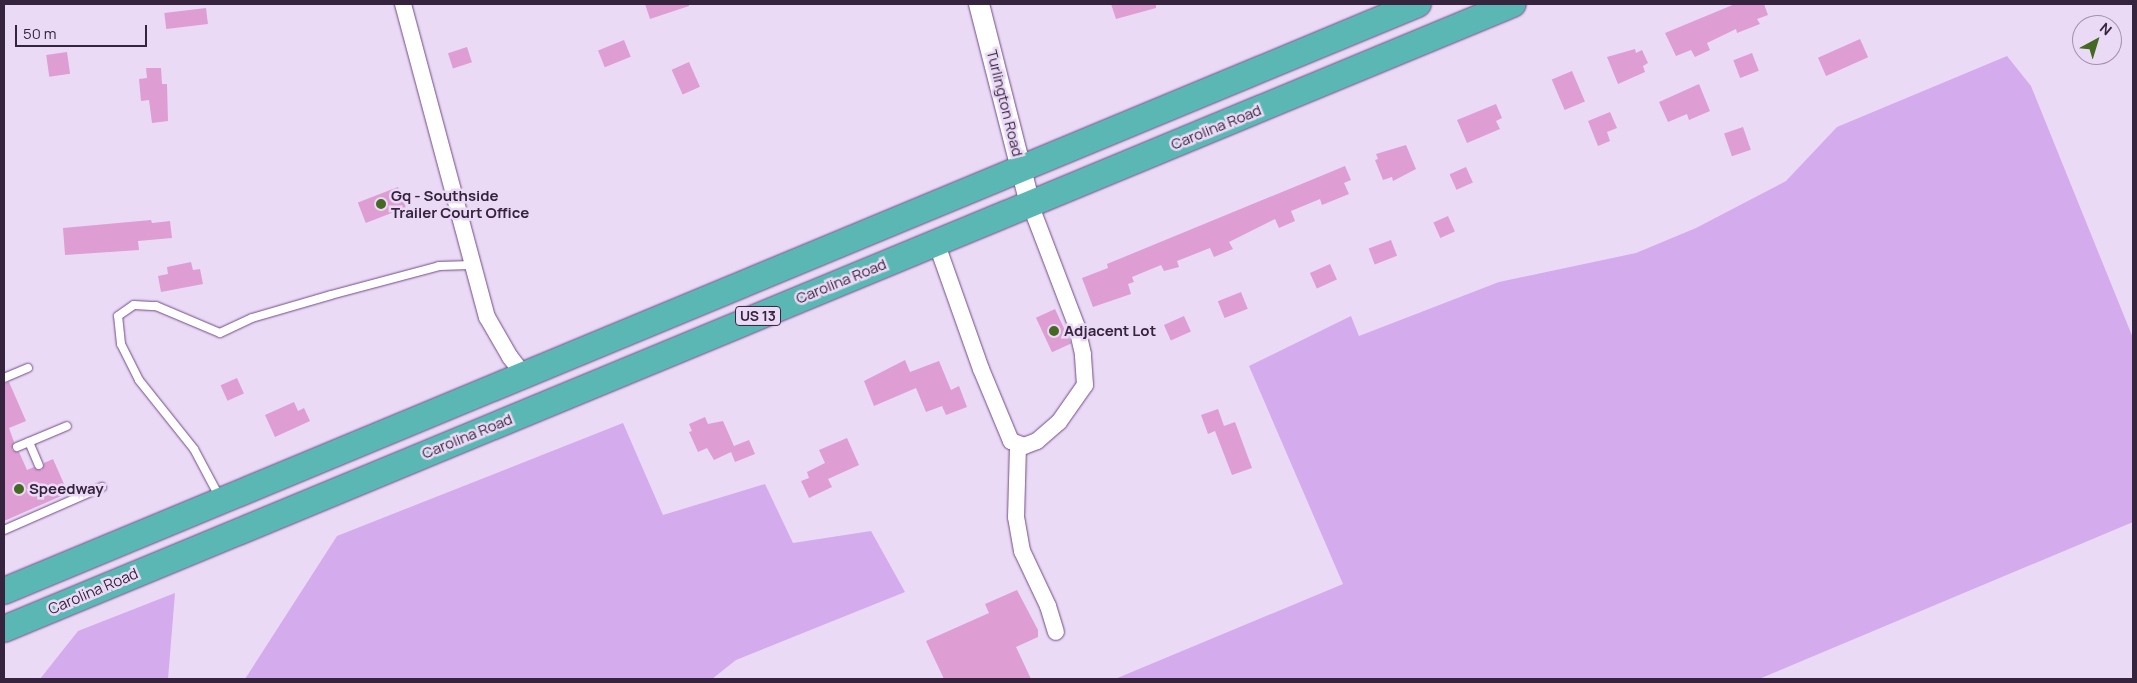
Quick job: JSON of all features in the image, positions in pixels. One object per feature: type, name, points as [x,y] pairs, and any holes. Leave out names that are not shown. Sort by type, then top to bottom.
[{"type":"highway","name":"US 13","points":[[4,590],[1418,4]]},
{"type":"highway","name":"Carolina Road","points":[[4,630],[1514,4]]},
{"type":"street","points":[[403,4],[471,265],[495,333],[524,375]]},
{"type":"street","name":"Turlington Road","points":[[979,4],[1030,204]]},
{"type":"street","points":[[1018,446],[1037,441],[1059,422],[1084,386],[1083,354],[1077,328],[1030,204]]},
{"type":"street","points":[[936,242],[981,369],[1011,441],[1018,446]]},
{"type":"street","points":[[1018,446],[1016,517],[1022,552],[1048,606],[1056,632]]},
{"type":"lane","points":[[221,500],[194,449],[139,380],[121,344],[118,316],[134,305],[156,306],[220,333],[252,318],[331,295],[439,266],[471,265]]},
{"type":"lane","points":[[4,378],[28,368]]},
{"type":"lane","points":[[17,447],[67,426]]},
{"type":"lane","points":[[29,442],[39,465]]},
{"type":"lane","points":[[4,530],[30,514],[102,487]]},
{"type":"shaded area","points":[[2007,56],[2031,86],[2133,338],[2133,522],[1759,679],[1115,679],[1343,584],[1249,366],[1351,316],[1359,336],[1499,282],[1636,253],[1696,228],[1786,181],[1837,127]]},
{"type":"shaded area","points":[[623,423],[663,515],[765,484],[793,543],[871,531],[905,592],[736,660],[712,679],[245,679],[337,536]]},
{"type":"shaded area","points":[[175,593],[168,679],[40,679],[78,631]]},
{"type":"building","points":[[645,4],[689,4],[689,6],[650,19]]},
{"type":"building","points":[[1111,4],[1156,4],[1156,8],[1116,19]]},
{"type":"building","points":[[1735,4],[1764,4],[1768,15],[1757,19],[1760,24],[1737,33],[1736,29],[1707,43],[1710,50],[1695,57],[1691,50],[1676,56],[1665,33]]},
{"type":"building","points":[[206,8],[208,24],[166,29],[164,13]]},
{"type":"building","points":[[1860,39],[1868,57],[1826,76],[1818,58]]},
{"type":"building","points":[[624,40],[631,57],[605,67],[598,50]]},
{"type":"building","points":[[467,47],[472,62],[453,68],[448,53]]},
{"type":"building","points":[[1635,49],[1636,53],[1642,50],[1648,63],[1643,66],[1645,72],[1618,84],[1607,57]]},
{"type":"building","points":[[67,52],[70,74],[49,77],[46,55]]},
{"type":"building","points":[[1752,53],[1759,71],[1740,78],[1733,60]]},
{"type":"building","points":[[689,62],[700,87],[683,94],[672,70]]},
{"type":"building","points":[[146,68],[161,68],[162,84],[167,84],[168,121],[152,123],[149,100],[141,101],[139,79],[147,78]]},
{"type":"building","points":[[1572,71],[1585,101],[1565,110],[1552,80]]},
{"type":"building","points":[[1699,84],[1710,111],[1689,120],[1687,114],[1668,122],[1659,102]]},
{"type":"building","points":[[1496,104],[1502,118],[1496,121],[1500,129],[1467,143],[1457,120]]},
{"type":"building","points":[[1610,112],[1617,128],[1607,132],[1610,141],[1598,146],[1588,121]]},
{"type":"building","points":[[1743,127],[1751,150],[1732,156],[1724,134]]},
{"type":"building","points":[[1406,145],[1416,169],[1393,181],[1392,177],[1383,180],[1375,160],[1378,159],[1376,154]]},
{"type":"building","points":[[1345,166],[1351,180],[1344,183],[1349,194],[1322,205],[1320,199],[1291,211],[1295,221],[1279,228],[1275,219],[1229,242],[1233,249],[1214,257],[1210,248],[1177,261],[1179,267],[1164,271],[1161,265],[1132,277],[1134,282],[1128,284],[1131,294],[1093,307],[1082,278],[1108,268],[1107,264]]},
{"type":"building","points":[[1466,167],[1473,183],[1456,190],[1450,174]]},
{"type":"building","name":"Gq - Southside Trailer Court Office","points":[[398,187],[406,208],[366,223],[358,202]]},
{"type":"building","points":[[1448,216],[1455,232],[1440,238],[1433,223]]},
{"type":"building","points":[[151,220],[152,223],[170,221],[172,238],[138,241],[139,250],[65,255],[63,228]]},
{"type":"building","points":[[1391,240],[1397,256],[1375,264],[1369,249]]},
{"type":"building","points":[[191,262],[193,270],[200,269],[203,284],[161,292],[158,276],[168,274],[167,267]]},
{"type":"building","points":[[1330,264],[1337,280],[1317,288],[1310,273]]},
{"type":"building","points":[[1241,292],[1248,309],[1225,318],[1218,301]]},
{"type":"building","name":"Adjacent Lot","points":[[1055,309],[1071,343],[1052,352],[1036,318]]},
{"type":"building","points":[[1184,316],[1191,332],[1171,340],[1164,325]]},
{"type":"building","points":[[905,360],[910,372],[939,361],[951,390],[959,386],[967,407],[946,415],[942,406],[926,412],[916,388],[874,406],[864,381]]},
{"type":"building","points":[[237,378],[244,394],[227,401],[221,385]]},
{"type":"building","points":[[9,382],[26,421],[9,428],[14,442],[12,450],[19,452],[27,470],[34,467],[42,470],[44,463],[53,459],[68,493],[4,521],[4,384]]},
{"type":"building","points":[[294,402],[298,411],[304,408],[310,421],[275,437],[265,415]]},
{"type":"building","points":[[1218,409],[1224,426],[1235,422],[1252,468],[1232,475],[1215,431],[1208,434],[1201,415]]},
{"type":"building","points":[[705,417],[708,424],[723,421],[734,446],[749,440],[755,454],[735,462],[731,452],[714,460],[707,448],[698,452],[689,432],[692,431],[689,424]]},
{"type":"building","points":[[847,438],[859,465],[828,479],[832,487],[809,498],[801,481],[809,478],[807,472],[825,463],[819,450]]},
{"type":"building","points":[[1017,590],[1038,630],[1038,637],[1016,647],[1031,679],[944,679],[926,641],[989,613],[985,604]]},
{"type":"place","name":"Gq - Southside Trailer Court Office","points":[[381,204]]},
{"type":"place","name":"Adjacent Lot","points":[[1054,331]]},
{"type":"place","name":"Speedway","points":[[19,489]]}]
